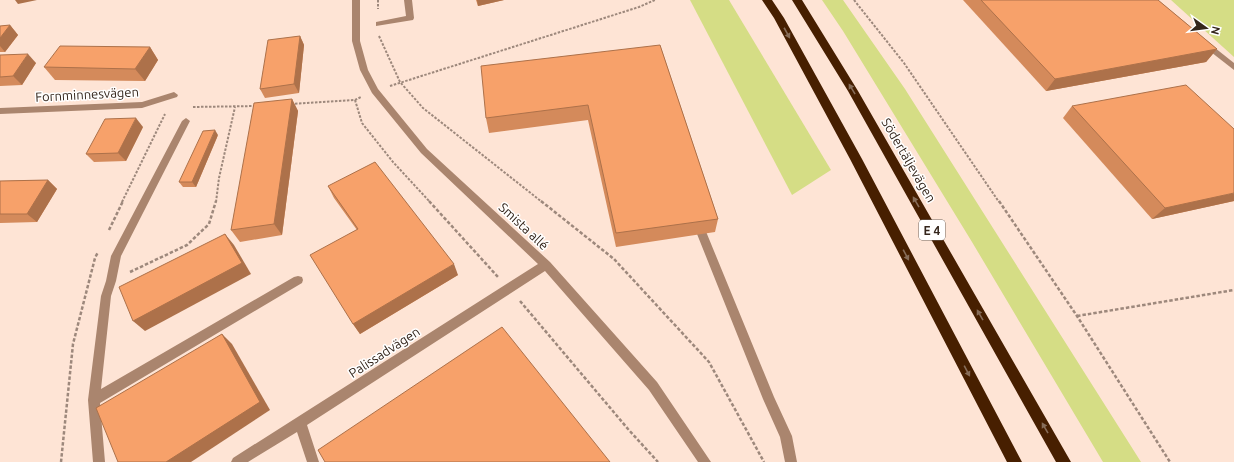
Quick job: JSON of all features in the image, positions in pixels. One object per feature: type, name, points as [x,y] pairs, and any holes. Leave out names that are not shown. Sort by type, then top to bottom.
[{"type":"highway","name":"E 4","points":[[767,0],[779,18],[856,159],[1015,462]]},
{"type":"highway","name":"Södertäljevägen","points":[[797,0],[853,91],[1064,462]]},
{"type":"street","name":"Smista allé","points":[[356,0],[356,41],[364,70],[375,91],[424,151],[546,265],[653,386],[705,462]]},
{"type":"street","points":[[379,24],[410,18],[408,0]]},
{"type":"street","points":[[1197,36],[1234,67]]},
{"type":"street","name":"Fornminnesvägen","points":[[0,111],[142,105],[174,95]]},
{"type":"street","points":[[99,462],[94,400],[106,296],[111,281],[116,256],[186,121]]},
{"type":"street","points":[[702,234],[769,399],[786,436],[791,462]]},
{"type":"street","name":"Palissadvägen","points":[[237,462],[546,265]]},
{"type":"street","points":[[94,400],[298,280]]},
{"type":"street","points":[[300,423],[313,462]]},
{"type":"path","points":[[378,0],[380,38],[400,82],[423,108],[614,259],[709,362],[764,462]]},
{"type":"path","points":[[285,104],[355,100],[400,82],[639,7],[655,0]]},
{"type":"path","points":[[854,0],[904,63],[1077,316],[1170,462]]},
{"type":"path","points":[[174,95],[178,106],[262,106]]},
{"type":"path","points":[[355,100],[362,123],[393,162],[509,288],[628,429],[658,462]]},
{"type":"path","points":[[111,281],[187,245],[209,224],[235,107]]},
{"type":"path","points":[[1077,316],[1234,290]]},
{"type":"green space","points":[[690,0],[729,0],[831,170],[792,195]]},
{"type":"green space","points":[[822,0],[843,0],[905,89],[1141,462],[1103,462],[972,242],[843,31]]},
{"type":"green space","points":[[1171,0],[1234,0],[1234,57]]},
{"type":"building","points":[[981,0],[1158,0],[1217,49],[1055,79]]},
{"type":"building","points":[[10,25],[0,38],[0,26]]},
{"type":"building","points":[[300,36],[294,84],[260,89],[268,40]]},
{"type":"building","points":[[660,45],[718,219],[616,233],[588,105],[486,118],[481,66]]},
{"type":"building","points":[[60,46],[150,47],[135,69],[44,67]]},
{"type":"building","points":[[28,54],[13,76],[0,77],[0,55]]},
{"type":"building","points":[[1186,85],[1234,129],[1234,193],[1165,208],[1072,106]]},
{"type":"building","points":[[292,99],[274,224],[231,230],[254,103]]},
{"type":"building","points":[[136,118],[118,153],[86,154],[105,119]]},
{"type":"building","points":[[215,130],[192,182],[179,182],[203,131]]},
{"type":"building","points":[[375,162],[454,264],[353,324],[310,255],[358,229],[328,186]]},
{"type":"building","points":[[48,180],[27,214],[0,214],[0,181]]},
{"type":"building","points":[[225,234],[242,263],[133,321],[119,287]]},
{"type":"building","points":[[502,327],[610,462],[325,462],[318,450]]},
{"type":"building","points":[[222,334],[260,402],[166,462],[118,462],[96,408]]}]
